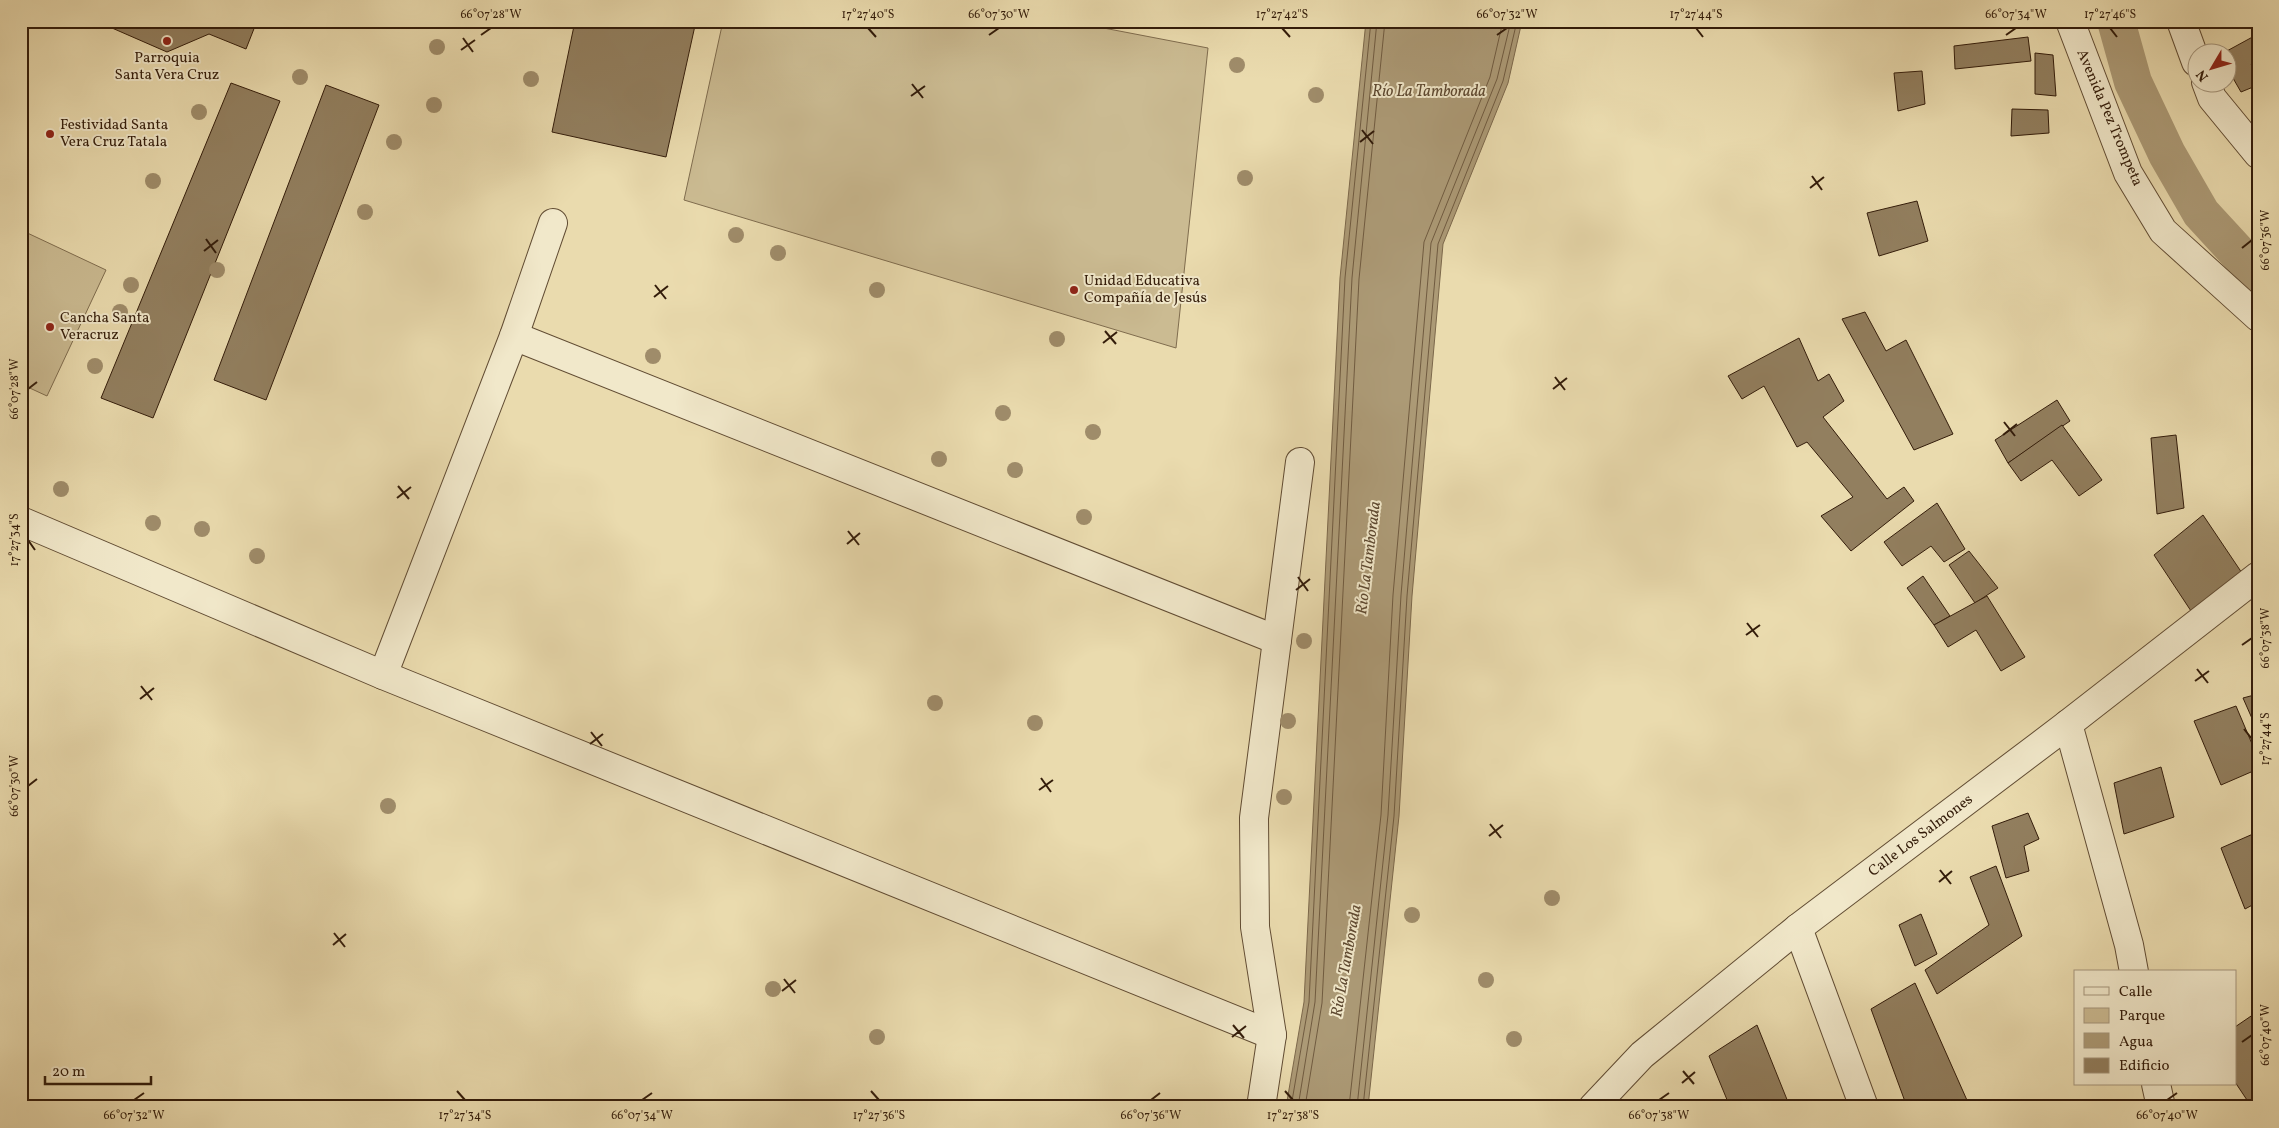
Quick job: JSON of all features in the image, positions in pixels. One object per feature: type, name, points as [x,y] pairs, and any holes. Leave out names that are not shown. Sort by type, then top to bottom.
[{"type":"street","name":"Avenida Pez Trompeta","points":[[2070,21],[2128,173],[2163,231],[2258,317]]},
{"type":"street","points":[[2181,21],[2189,42]]},
{"type":"street","points":[[2210,92],[2212,98],[2258,154]]},
{"type":"street","points":[[383,675],[514,336],[553,223]]},
{"type":"street","points":[[514,336],[1277,640]]},
{"type":"street","points":[[1261,1107],[1272,1035],[1255,926],[1254,818],[1300,462]]},
{"type":"street","points":[[21,522],[383,675],[1272,1035]]},
{"type":"street","name":"Calle Los Salmones","points":[[1593,1107],[1642,1055],[1798,928],[2068,724],[2258,576]]},
{"type":"street","points":[[2068,724],[2129,945],[2134,970]]},
{"type":"street","points":[[1798,928],[1864,1107]]},
{"type":"street","points":[[2156,1086],[2161,1107]]},
{"type":"green space","points":[[723,21],[1067,21],[1208,48],[1176,348],[684,200]]},
{"type":"green space","name":"Cancha Santa Veracruz","points":[[21,230],[106,270],[47,396],[21,384]]},
{"type":"water","name":"Río La Tamborada","points":[[1366,21],[1522,21],[1508,83],[1443,244],[1412,596],[1399,816],[1368,1107],[1286,1107],[1304,1002],[1340,278]]},
{"type":"building","name":"Parroquia Santa Vera Cruz","points":[[110,21],[257,21],[246,49],[209,34],[167,52],[112,28]]},
{"type":"building","points":[[575,21],[696,21],[666,157],[552,132]]},
{"type":"building","points":[[2258,34],[2258,61],[2251,64],[2258,75],[2258,85],[2241,92],[2236,83],[2236,46]]},
{"type":"building","points":[[2028,37],[2031,61],[1955,69],[1954,46]]},
{"type":"building","points":[[2035,53],[2053,55],[2056,96],[2035,94]]},
{"type":"building","points":[[1922,71],[1925,104],[1898,111],[1894,73]]},
{"type":"building","points":[[231,83],[280,101],[153,418],[101,398]]},
{"type":"building","points":[[326,85],[379,105],[266,400],[214,380]]},
{"type":"building","points":[[2012,109],[2048,110],[2049,133],[2011,136]]},
{"type":"building","points":[[1917,201],[1928,241],[1879,256],[1867,213]]},
{"type":"building","points":[[1865,312],[1886,351],[1906,340],[1953,434],[1914,450],[1842,319]]},
{"type":"building","points":[[1799,338],[1818,381],[1829,374],[1844,401],[1823,417],[1887,499],[1904,487],[1914,501],[1851,551],[1821,516],[1853,497],[1807,442],[1797,447],[1764,386],[1742,399],[1728,376]]},
{"type":"building","points":[[2057,400],[2070,421],[2008,463],[1995,440]]},
{"type":"building","points":[[2062,425],[2102,480],[2079,496],[2052,460],[2021,481],[2008,463]]},
{"type":"building","points":[[2176,435],[2184,508],[2157,514],[2151,438]]},
{"type":"building","points":[[1937,503],[1965,549],[1944,562],[1931,546],[1902,566],[1884,542]]},
{"type":"building","points":[[2203,515],[2244,576],[2193,614],[2154,555]]},
{"type":"building","points":[[1969,551],[1998,588],[1975,603],[1949,565]]},
{"type":"building","points":[[1923,576],[1950,616],[1934,625],[1907,588]]},
{"type":"building","points":[[1987,596],[2025,657],[2001,671],[1976,630],[1948,647],[1934,625]]},
{"type":"building","points":[[2258,694],[2258,732],[2243,698]]},
{"type":"building","points":[[2236,706],[2258,758],[2258,769],[2221,785],[2194,721]]},
{"type":"building","points":[[2161,767],[2174,817],[2124,834],[2114,783]]},
{"type":"building","points":[[2028,813],[2039,839],[2024,846],[2029,871],[2006,878],[1992,826]]},
{"type":"building","points":[[2253,834],[2258,846],[2258,902],[2245,909],[2221,848]]},
{"type":"building","points":[[1996,866],[2022,936],[1937,994],[1925,970],[1989,925],[1970,877]]},
{"type":"building","points":[[1921,914],[1937,954],[1915,966],[1899,925]]},
{"type":"building","points":[[1915,983],[1970,1107],[1907,1107],[1871,1009]]},
{"type":"building","points":[[2257,1012],[2258,1101],[2251,1106],[2236,1084],[2236,1026]]},
{"type":"building","points":[[1757,1025],[1790,1107],[1730,1107],[1709,1056]]},
{"type":"waterway","points":[[2116,21],[2133,82],[2167,154],[2201,213],[2258,275]]},
{"type":"place","name":"Parroquia Santa Vera Cruz","points":[[167,41]]},
{"type":"place","name":"Festividad Santa Vera Cruz Tatala","points":[[50,134]]},
{"type":"place","name":"Unidad Educativa Compañía de Jesús","points":[[1074,290]]},
{"type":"place","name":"Cancha Santa Veracruz","points":[[50,327]]}]
